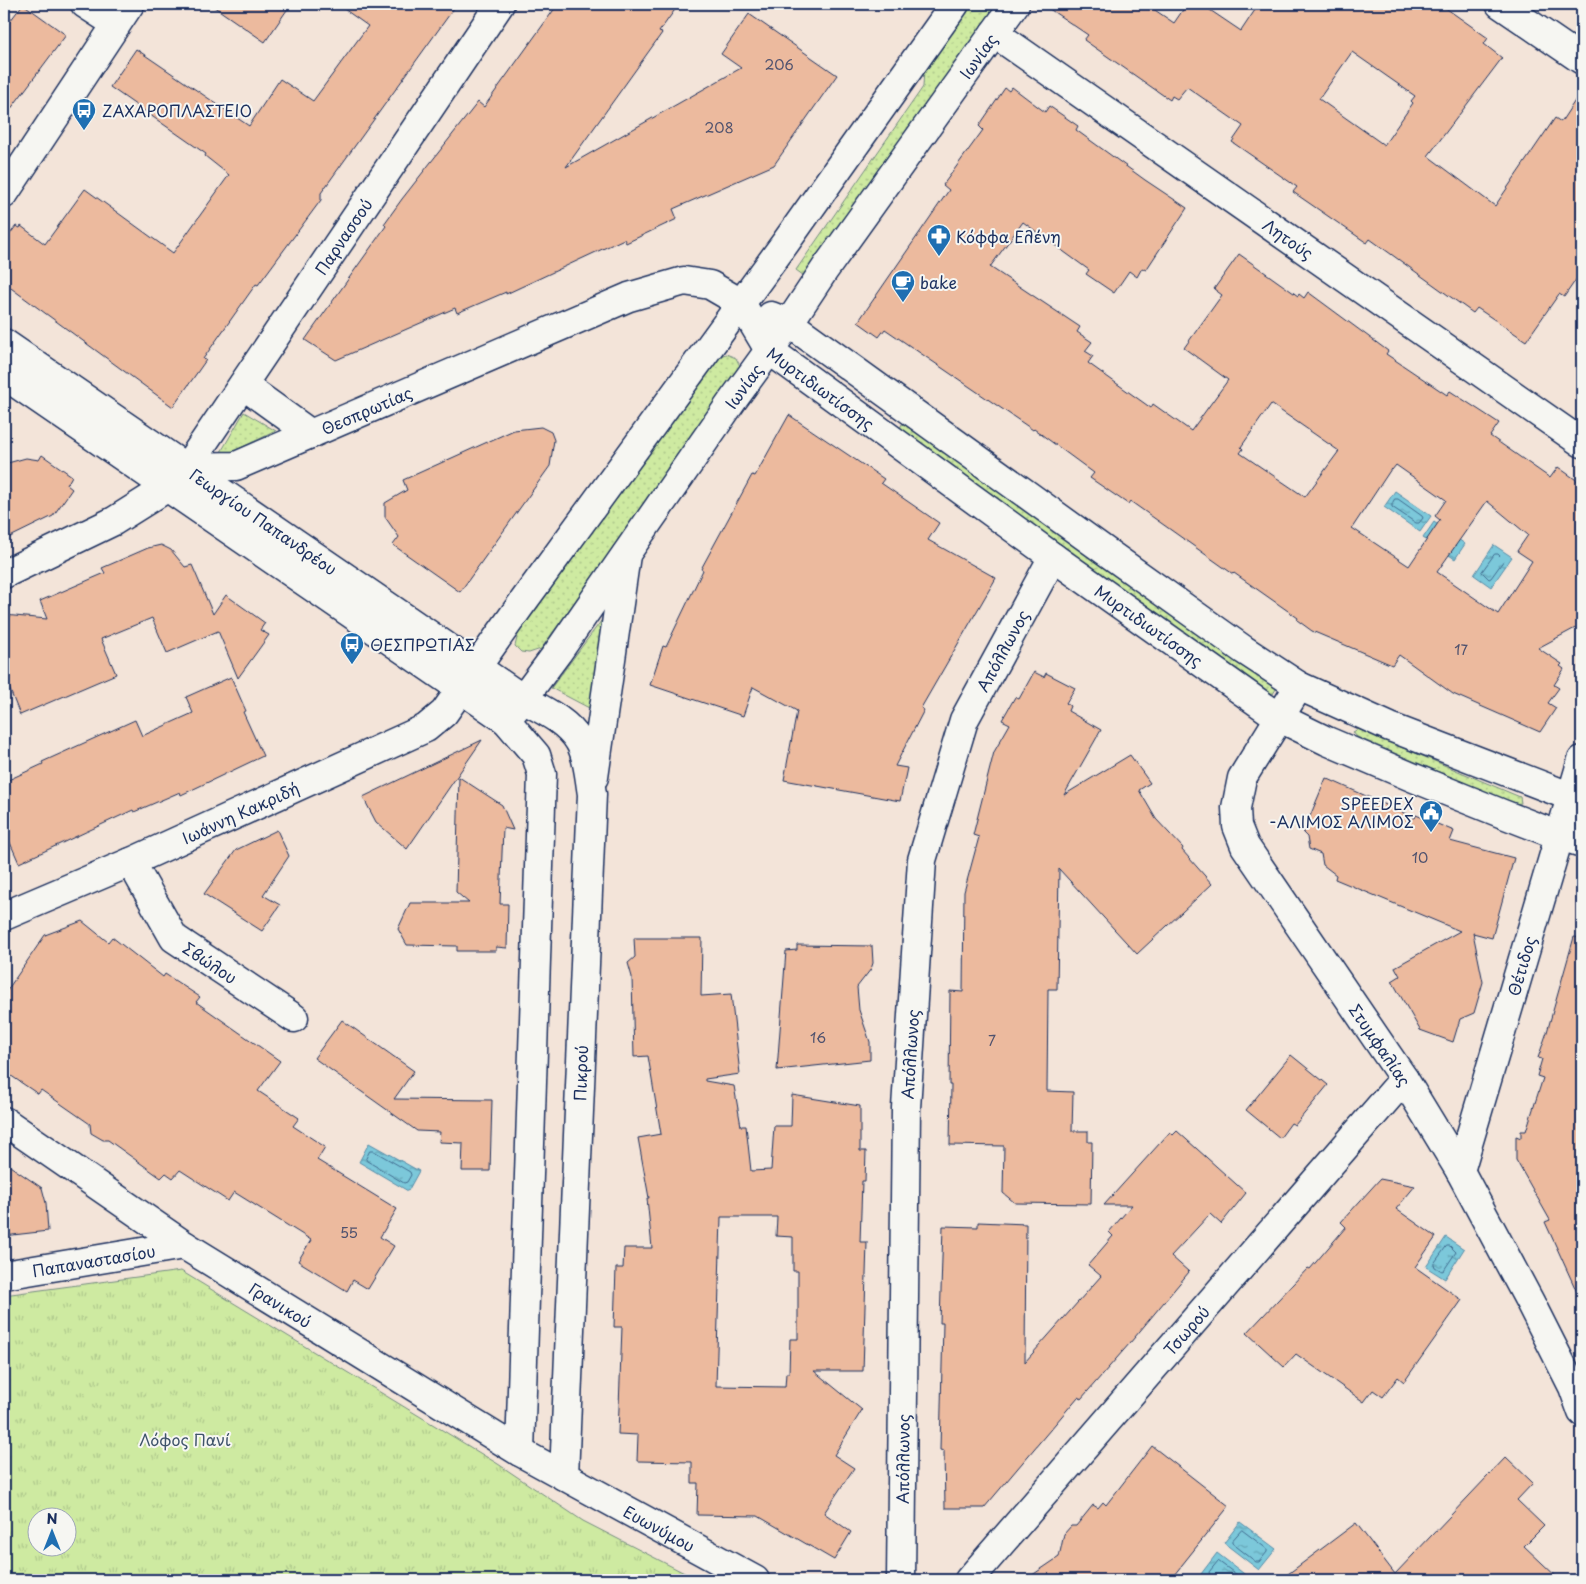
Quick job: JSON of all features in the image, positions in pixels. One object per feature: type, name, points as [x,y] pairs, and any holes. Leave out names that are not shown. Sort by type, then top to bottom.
[{"type":"street","points":[[4,194],[123,14],[86,4]]},
{"type":"street","name":"Παρνασσού","points":[[187,467],[500,4]]},
{"type":"street","points":[[461,689],[955,4]]},
{"type":"street","name":"Ιωνίας","points":[[506,720],[524,699],[864,214],[1015,4]]},
{"type":"street","points":[[1500,4],[1582,60]]},
{"type":"street","name":"Λητούς","points":[[994,34],[1582,444]]},
{"type":"street","name":"Θεσπρωτίας","points":[[187,467],[236,466],[629,297],[684,281],[710,284],[741,303]]},
{"type":"street","name":"Μυρτιδιωτίσσης","points":[[741,303],[789,323],[1116,559],[1244,650],[1299,686],[1390,727],[1577,799]]},
{"type":"street","name":"Μυρτιδιωτίσσης","points":[[741,303],[769,350],[1054,558],[1280,718],[1327,741],[1414,778],[1571,839]]},
{"type":"street","name":"Γεωργίου Παπανδρέου","points":[[4,343],[524,699]]},
{"type":"street","name":"Γεωργίου Παπανδρέου","points":[[4,375],[506,720]]},
{"type":"street","points":[[243,386],[311,434]]},
{"type":"street","points":[[4,574],[114,521],[168,488],[187,467]]},
{"type":"street","points":[[592,794],[626,555]]},
{"type":"street","name":"Απόλλωνος","points":[[901,1580],[906,1108],[922,860],[964,720],[1054,558]]},
{"type":"street","name":"Στυμφαλίας","points":[[1299,686],[1242,778],[1236,808],[1237,826],[1245,846],[1404,1079],[1460,1171],[1530,1302],[1573,1387],[1582,1412]]},
{"type":"street","name":"Ιωάννη Κακριδή","points":[[4,916],[131,862],[426,728],[444,713],[461,689]]},
{"type":"street","name":"Πικρού","points":[[524,699],[555,717],[580,742],[588,766],[592,794],[564,1476]]},
{"type":"street","points":[[506,720],[536,755],[542,774],[520,1452]]},
{"type":"street","name":"Θέτιδος","points":[[1460,1171],[1571,839],[1582,760]]},
{"type":"street","name":"Σβώλου","points":[[131,862],[174,938],[294,1018]]},
{"type":"street","name":"Τσωρού","points":[[969,1580],[1404,1079]]},
{"type":"street","name":"Γρανικού","points":[[4,1121],[184,1245],[520,1452],[564,1476]]},
{"type":"street","name":"Παπαναστασίου","points":[[4,1275],[184,1245]]},
{"type":"street","name":"Ευωνύμου","points":[[564,1476],[755,1580]]},
{"type":"green space","points":[[971,4],[998,4],[807,278],[796,270],[923,87],[924,68]]},
{"type":"green space","points":[[726,354],[736,358],[741,368],[541,649],[529,653],[521,652],[515,646],[518,634],[717,357]]},
{"type":"green space","points":[[244,412],[276,431],[226,455],[221,452]]},
{"type":"green space","points":[[902,424],[906,424],[1273,684],[1276,689],[1273,694],[1267,695],[901,432]]},
{"type":"green space","points":[[610,609],[591,709],[551,688]]},
{"type":"green space","points":[[1358,729],[1520,797],[1521,803],[1514,804],[1357,737],[1353,732]]},
{"type":"green space","name":"Λόφος Πανί","points":[[181,1271],[498,1464],[583,1521],[698,1580],[4,1580],[4,1295]]},
{"type":"water","points":[[1395,491],[1431,516],[1420,532],[1384,507]]},
{"type":"water","points":[[1434,522],[1465,544],[1455,559],[1423,538]]},
{"type":"water","points":[[1494,545],[1512,557],[1491,587],[1474,575]]},
{"type":"water","points":[[369,1143],[419,1171],[408,1191],[359,1162]]},
{"type":"water","points":[[1446,1237],[1464,1249],[1445,1279],[1426,1267]]},
{"type":"water","points":[[1240,1522],[1276,1549],[1259,1570],[1224,1543]]},
{"type":"water","points":[[1217,1553],[1252,1580],[1208,1580],[1201,1574]]},
{"type":"building","points":[[23,4],[66,35],[4,118],[4,29]]},
{"type":"building","points":[[210,4],[291,4],[265,42]]},
{"type":"building","points":[[337,4],[457,4],[321,193],[321,200],[258,285],[256,284],[203,359],[206,360],[173,407],[4,283],[4,242],[16,226],[20,228],[21,226],[45,244],[85,189],[173,253],[229,175],[205,156],[206,154],[110,87],[136,49],[249,126],[280,79],[313,101],[368,26]]},
{"type":"building","points":[[558,4],[679,4],[659,32],[662,33],[566,167],[741,68],[721,54],[749,14],[837,75],[774,165],[673,209],[677,219],[626,243],[624,239],[506,294],[506,292],[457,313],[455,308],[336,360],[305,340],[386,226],[384,224],[402,199],[478,102],[484,107]]},
{"type":"building","points":[[1042,4],[1146,4],[1174,23],[1187,4],[1201,4],[1241,31],[1259,4],[1440,4],[1488,38],[1484,44],[1502,58],[1428,156],[1495,206],[1555,118],[1561,122],[1582,90],[1582,264],[1579,269],[1582,271],[1564,297],[1559,294],[1526,341],[1477,308],[1473,313],[1370,239],[1367,243],[1293,192],[1297,187],[1232,142],[1243,126],[1187,87],[1177,99],[1172,96],[1170,100],[1084,40],[1088,35]],"holes":[[[1352,52],[1415,96],[1411,101],[1413,103],[1384,145],[1319,99]]]},
{"type":"building","points":[[1012,87],[1045,112],[1049,106],[1078,126],[1076,130],[1187,208],[1146,270],[1142,268],[1137,277],[1129,271],[1114,293],[1086,274],[1089,270],[1023,222],[990,267],[1080,327],[1077,332],[1092,342],[1085,351],[1093,356],[1088,363],[1151,408],[1153,404],[1191,431],[1228,380],[1184,348],[1222,295],[1214,289],[1239,254],[1298,296],[1299,294],[1304,298],[1308,292],[1388,351],[1386,354],[1447,395],[1450,391],[1499,423],[1490,436],[1550,478],[1558,467],[1582,484],[1582,619],[1579,626],[1538,648],[1562,664],[1560,666],[1564,669],[1554,685],[1559,688],[1548,703],[1556,708],[1540,732],[1453,694],[1399,655],[1392,665],[1312,631],[1297,620],[1298,618],[1130,501],[1128,504],[1090,478],[1094,473],[1034,429],[885,329],[879,337],[858,322],[949,190],[943,185],[983,130],[979,126],[1005,88],[1009,91]],"holes":[[[1271,404],[1339,451],[1305,497],[1240,453],[1243,449],[1241,447]],[[1396,465],[1446,500],[1435,516],[1440,520],[1409,566],[1352,528]],[[1487,501],[1528,535],[1517,551],[1532,561],[1498,614],[1437,572]]]},
{"type":"building","points":[[789,415],[884,479],[881,483],[939,523],[928,540],[996,578],[921,708],[924,710],[895,766],[907,768],[900,801],[784,780],[797,711],[753,687],[743,716],[650,685],[663,646],[666,647],[703,570],[701,569],[752,475],[755,476]]},
{"type":"building","points":[[541,427],[551,432],[554,440],[550,466],[460,592],[393,545],[399,537],[385,517],[385,503],[407,490],[403,480],[514,430]]},
{"type":"building","points":[[42,455],[72,476],[67,485],[72,489],[53,516],[4,540],[4,464],[26,458],[39,460]]},
{"type":"building","points":[[161,545],[171,550],[185,567],[192,565],[213,614],[226,595],[265,623],[260,630],[269,635],[238,678],[218,631],[167,653],[152,618],[101,639],[116,674],[20,715],[4,675],[4,615],[47,619],[40,601],[105,573],[102,568],[148,548]]},
{"type":"building","points":[[1034,672],[1044,677],[1046,673],[1075,688],[1066,703],[1070,706],[1068,711],[1101,730],[1064,795],[1130,755],[1150,783],[1139,790],[1156,819],[1183,848],[1182,850],[1212,884],[1137,954],[1059,869],[1057,989],[1048,989],[1047,1091],[1073,1092],[1072,1131],[1088,1131],[1088,1142],[1092,1142],[1091,1204],[1015,1203],[1003,1193],[1004,1146],[950,1145],[950,991],[963,992],[964,892],[979,837],[973,835],[994,752],[1010,724],[1002,720],[1015,697],[1019,699]]},
{"type":"building","points":[[231,677],[246,711],[243,712],[263,756],[181,795],[180,792],[134,812],[133,810],[19,863],[4,829],[4,782],[43,764],[42,762],[135,720],[142,736],[193,713],[186,697]]},
{"type":"building","points":[[482,740],[407,849],[376,822],[363,797]]},
{"type":"building","points":[[459,777],[502,805],[513,830],[503,828],[500,904],[508,904],[507,948],[496,947],[496,951],[457,951],[457,946],[407,945],[398,929],[410,903],[469,903],[456,892]]},
{"type":"building","points":[[1326,778],[1415,818],[1416,815],[1454,831],[1450,841],[1514,858],[1492,938],[1473,933],[1483,982],[1474,1013],[1460,1019],[1453,1042],[1420,1030],[1392,981],[1400,976],[1395,967],[1460,931],[1335,879],[1336,875],[1323,865],[1321,854],[1309,849],[1307,837],[1303,833]]},
{"type":"building","points":[[277,830],[289,856],[263,895],[280,905],[262,931],[204,894],[236,850]]},
{"type":"building","points":[[82,921],[108,942],[112,937],[163,977],[165,974],[200,997],[196,1002],[280,1061],[258,1091],[299,1118],[293,1126],[325,1147],[317,1160],[397,1209],[380,1237],[394,1246],[368,1289],[353,1280],[347,1291],[298,1261],[311,1240],[234,1192],[228,1201],[180,1170],[173,1178],[166,1173],[161,1178],[108,1140],[103,1140],[91,1133],[90,1124],[41,1090],[38,1094],[4,1071],[4,995],[45,935]]},
{"type":"building","points":[[1574,937],[1582,938],[1582,1303],[1545,1222],[1550,1220],[1516,1160],[1516,1136],[1521,1138],[1521,1131],[1526,1131],[1543,1078],[1537,1076],[1542,1059],[1538,1058]]},
{"type":"building","points":[[634,938],[702,938],[701,996],[731,994],[740,1074],[705,1079],[705,1081],[734,1086],[741,1126],[746,1126],[751,1171],[771,1170],[774,1126],[791,1126],[792,1095],[860,1106],[860,1151],[866,1151],[865,1181],[862,1181],[860,1242],[867,1242],[863,1371],[814,1371],[862,1410],[834,1455],[854,1468],[824,1513],[851,1532],[834,1560],[758,1516],[697,1515],[698,1483],[692,1483],[692,1462],[637,1461],[638,1435],[618,1434],[622,1327],[614,1327],[616,1268],[623,1268],[624,1248],[652,1248],[647,1198],[649,1198],[638,1138],[661,1134],[648,1056],[634,1057],[632,977],[628,963],[635,957]],"holes":[[[721,1217],[777,1217],[776,1236],[793,1237],[793,1271],[798,1271],[798,1339],[790,1339],[789,1373],[786,1373],[785,1387],[716,1386]]]},
{"type":"building","points":[[797,945],[872,946],[873,963],[871,969],[857,987],[859,1010],[870,1042],[870,1060],[777,1070],[786,951],[797,950]]},
{"type":"building","points":[[342,1020],[414,1071],[394,1099],[492,1100],[490,1171],[462,1171],[463,1143],[439,1142],[440,1132],[417,1131],[314,1058]]},
{"type":"building","points":[[1291,1055],[1328,1085],[1295,1125],[1291,1123],[1280,1138],[1246,1110]]},
{"type":"building","points":[[1177,1131],[1246,1193],[1221,1224],[1210,1214],[1171,1256],[1189,1272],[1130,1343],[1081,1399],[1078,1397],[984,1508],[945,1508],[944,1451],[940,1450],[943,1323],[940,1323],[943,1226],[978,1227],[978,1222],[1026,1224],[1025,1362],[1101,1276],[1088,1265],[1113,1236],[1109,1232],[1132,1205],[1104,1205],[1170,1132],[1173,1135]]},
{"type":"building","points":[[4,1162],[42,1188],[46,1203],[48,1231],[4,1236]]},
{"type":"building","points":[[1380,1179],[1415,1186],[1396,1209],[1436,1237],[1415,1267],[1462,1300],[1404,1382],[1398,1377],[1383,1397],[1373,1390],[1364,1402],[1296,1354],[1284,1367],[1247,1333],[1308,1268],[1310,1269],[1346,1227],[1341,1222]]},
{"type":"building","points":[[1152,1446],[1229,1506],[1170,1580],[1025,1580],[1059,1557],[1064,1534],[1071,1526],[1076,1526],[1093,1505],[1098,1508],[1103,1502],[1106,1505]]},
{"type":"building","points":[[1506,1457],[1533,1483],[1517,1500],[1544,1526],[1524,1546],[1560,1580],[1280,1580],[1356,1523],[1395,1574]]},
{"type":"place","name":"ΖΑΧΑΡΟΠΛΑΣΤΕΙΟ","points":[[84,131]]},
{"type":"place","name":"Κόφφα Ελένη","points":[[939,257]]},
{"type":"place","name":"bake","points":[[903,303]]},
{"type":"place","name":"ΘΕΣΠΡΩΤΙΑΣ","points":[[352,665]]},
{"type":"place","name":"SPEEDEX -ΑΛΙΜΟΣ ΑΛΙΜΟΣ","points":[[1431,833]]}]
